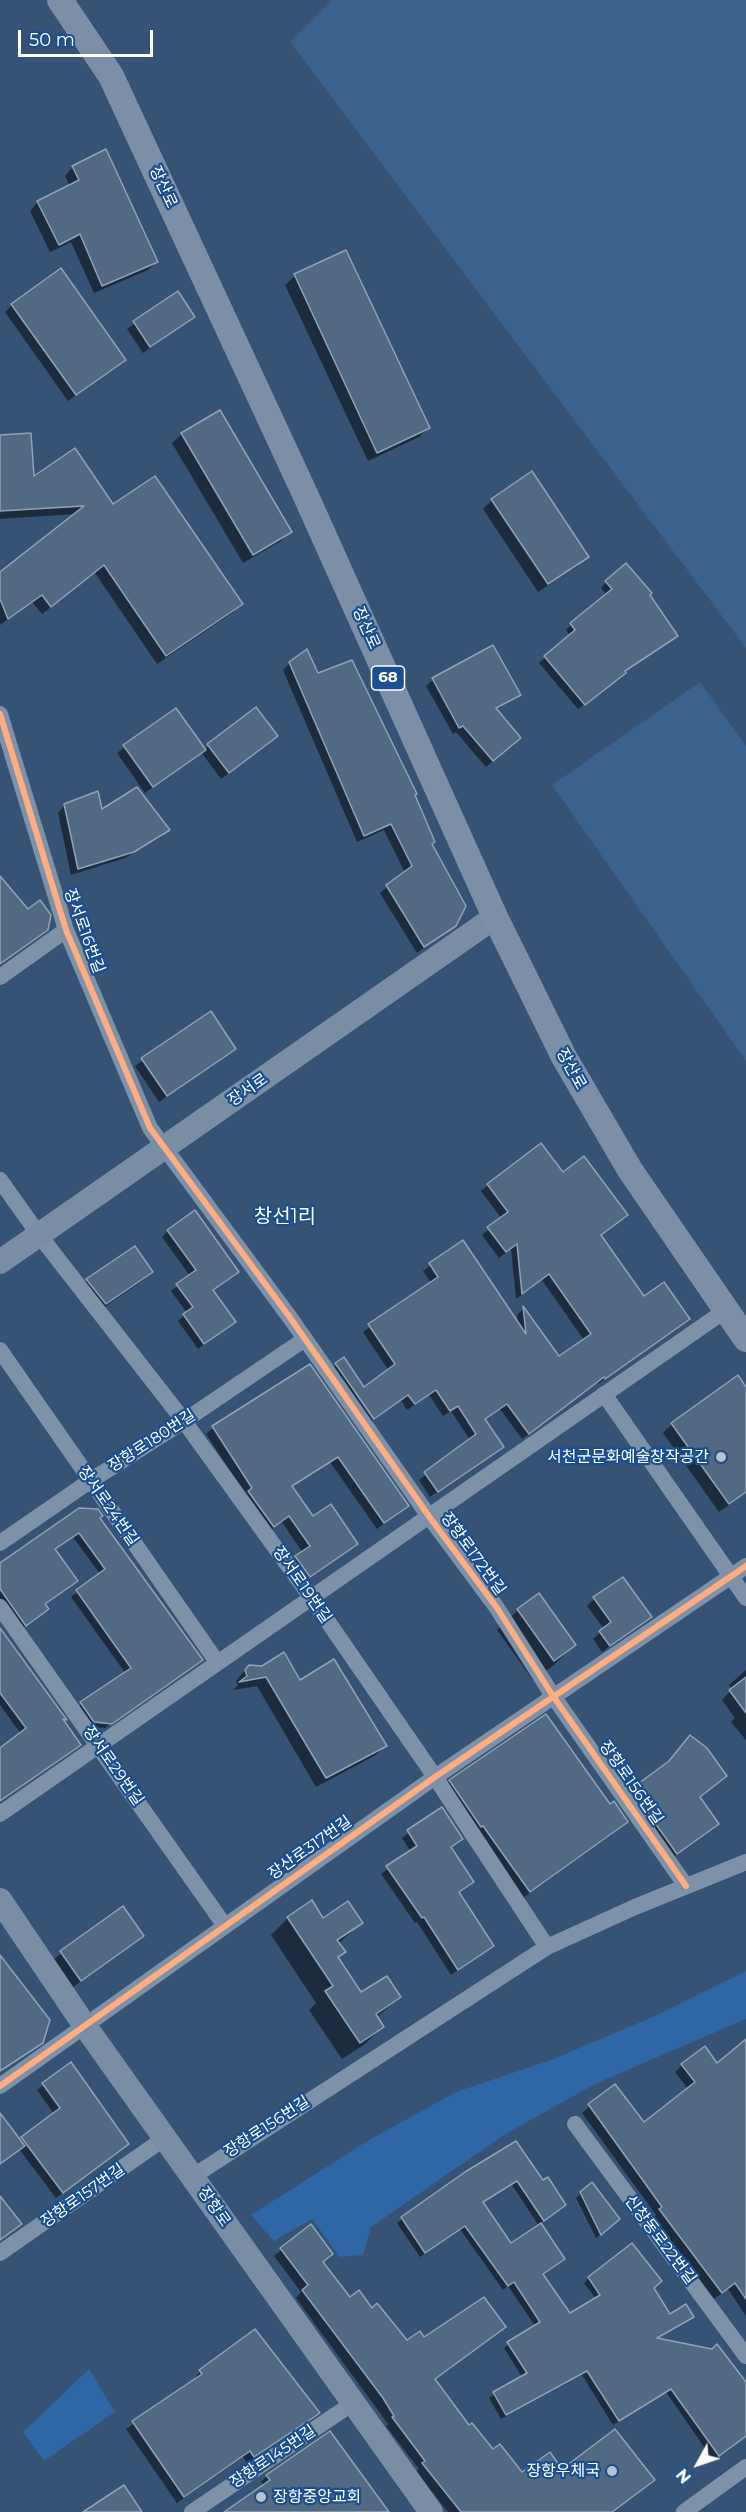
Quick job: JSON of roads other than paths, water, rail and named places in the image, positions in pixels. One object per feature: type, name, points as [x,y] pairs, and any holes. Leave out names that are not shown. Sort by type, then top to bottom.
[{"type":"main road","name":"장산로","points":[[60,0],[111,76],[310,505],[495,917],[564,1057],[630,1170],[746,1339]]},
{"type":"street","name":"장서로16번길","points":[[0,714],[66,930],[150,1128],[305,1339],[428,1515]]},
{"type":"street","name":"장서로","points":[[0,1262],[495,917]]},
{"type":"street","points":[[0,977],[66,930]]},
{"type":"street","name":"장서로19번길","points":[[0,1180],[184,1421],[311,1597],[435,1777],[547,1947]]},
{"type":"street","name":"장항로172번길","points":[[0,1814],[726,1310]]},
{"type":"street","name":"장항로180번길","points":[[0,1543],[305,1339]]},
{"type":"street","name":"장서로24번길","points":[[0,1350],[217,1662]]},
{"type":"street","points":[[604,1394],[746,1598]]},
{"type":"street","name":"장항로172번길","points":[[428,1515],[496,1608],[553,1696]]},
{"type":"street","name":"장산로317번길","points":[[0,2086],[435,1777],[746,1566]]},
{"type":"street","name":"장서로29번길","points":[[0,1607],[225,1926]]},
{"type":"street","name":"장항로156번길","points":[[553,1696],[686,1886]]},
{"type":"street","name":"장항로156번길","points":[[192,2177],[547,1947],[746,1862]]},
{"type":"street","name":"장항로","points":[[0,1900],[85,2026],[428,2511]]},
{"type":"street","name":"신창동로22번길","points":[[574,2124],[746,2356]]},
{"type":"street","name":"장항로157번길","points":[[0,2253],[165,2138]]},
{"type":"street","name":"장항로145번길","points":[[192,2512],[353,2403]]},
{"type":"street","points":[[684,2512],[746,2467]]},
{"type":"place","name":"서천군문화예술창작공간","points":[[721,1457]]},
{"type":"place","name":"장항우체국","points":[[612,2471]]},
{"type":"place","name":"장항중앙교회","points":[[261,2497]]},
{"type":"district","name":"창선1리","points":[[285,1217]]}]
